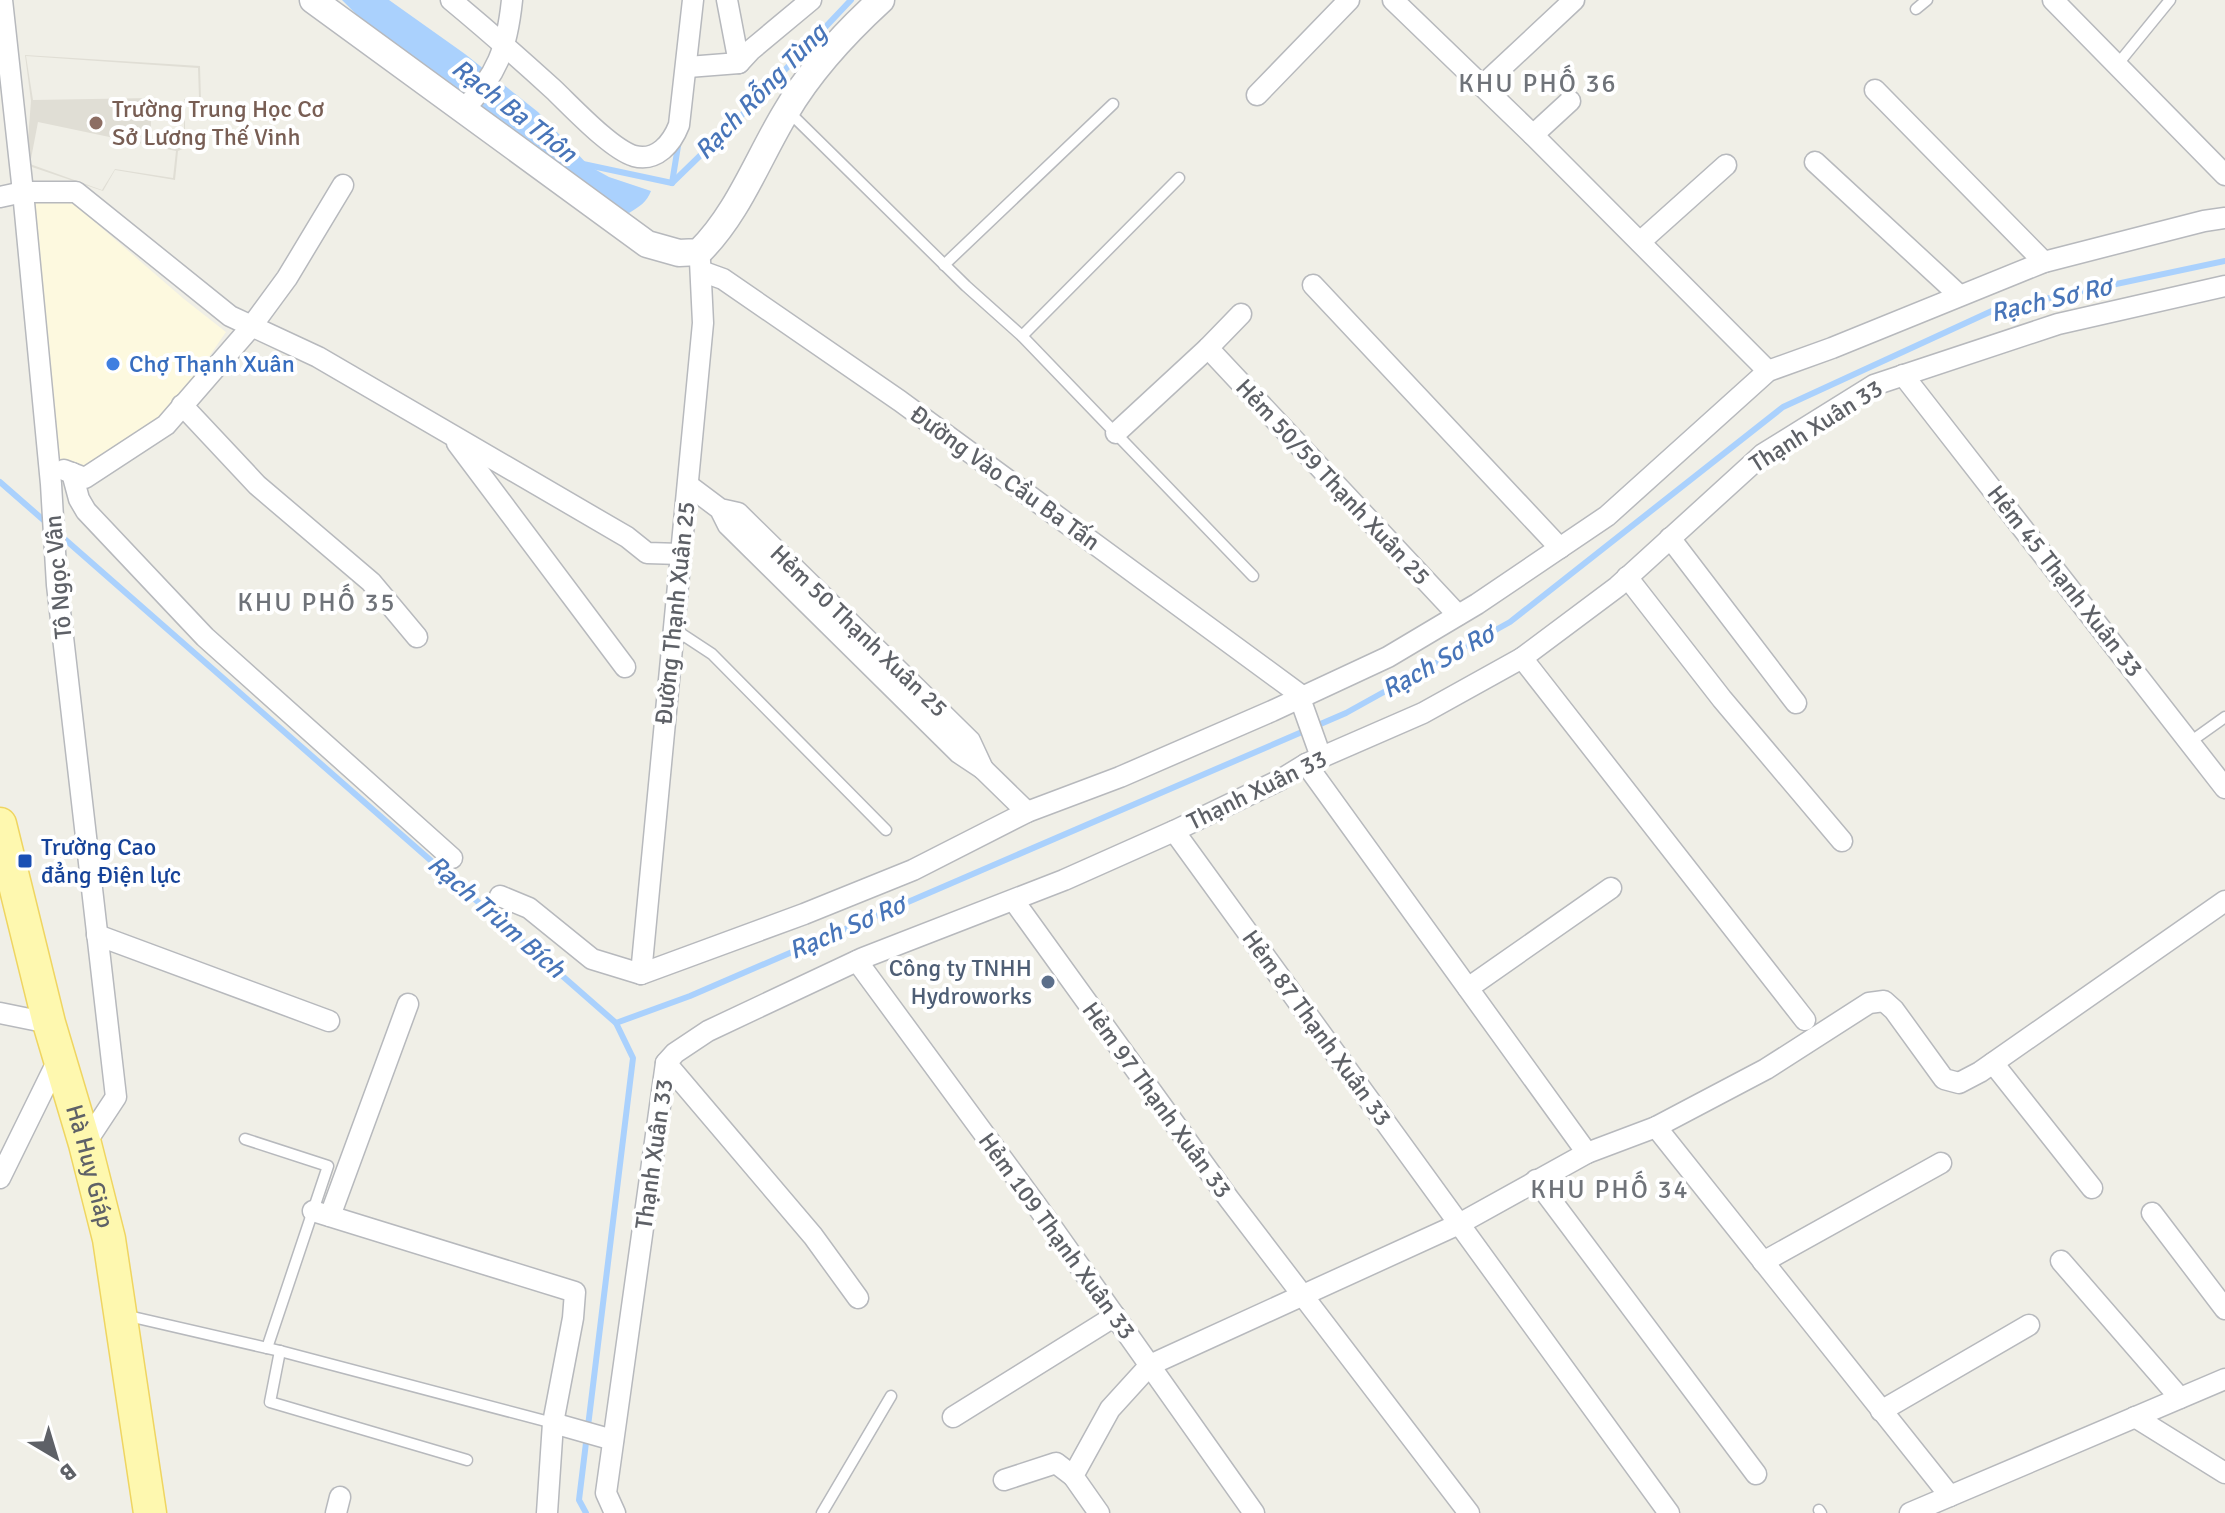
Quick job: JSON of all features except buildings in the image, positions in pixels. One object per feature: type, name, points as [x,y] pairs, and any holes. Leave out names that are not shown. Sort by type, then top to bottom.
[{"type":"main road","name":"Hà Huy Giáp","points":[[0,824],[4,860],[109,1239],[150,1513]]},
{"type":"street","name":"Tô Ngọc Vân","points":[[2,0],[4,48],[23,192],[50,474],[57,585],[116,1097],[85,1144]]},
{"type":"street","points":[[313,0],[467,106],[647,244],[700,261],[787,110],[829,51],[881,0]]},
{"type":"street","points":[[451,0],[502,54],[607,139],[634,156],[656,155],[672,142],[679,125],[688,67],[693,0]]},
{"type":"street","points":[[467,106],[502,54],[512,0]]},
{"type":"street","points":[[727,0],[739,63]]},
{"type":"street","points":[[688,67],[739,63],[811,0]]},
{"type":"street","points":[[1257,95],[1349,0]]},
{"type":"street","points":[[1393,0],[1533,135],[1768,371]]},
{"type":"street","points":[[1482,86],[1574,0]]},
{"type":"street","points":[[2053,0],[2225,175]]},
{"type":"street","points":[[1875,90],[2044,262]]},
{"type":"street","points":[[1533,135],[1570,101]]},
{"type":"street","points":[[1815,162],[1959,295]]},
{"type":"street","points":[[1640,242],[1726,165]]},
{"type":"street","points":[[50,474],[72,473],[85,478],[166,425],[251,327],[287,278],[343,185]]},
{"type":"street","points":[[0,197],[23,192],[76,192],[230,316],[318,357],[627,537],[647,553],[681,554]]},
{"type":"street","points":[[500,896],[529,908],[592,959],[641,974],[913,870],[1027,812],[1120,777],[1388,657],[1458,615],[1607,516],[1768,371],[2044,262],[2225,218]]},
{"type":"street","name":"Đường Thạnh Xuân 25","points":[[641,974],[703,323],[700,261]]},
{"type":"street","name":"Đường Vào Cầu Ba Tấn","points":[[700,261],[900,401],[1302,696]]},
{"type":"street","points":[[1313,285],[1560,548]]},
{"type":"street","name":"Thạnh Xuân 33","points":[[615,1513],[606,1493],[666,1063],[675,1053],[708,1031],[857,961],[1014,901],[1174,831],[1314,761],[1423,713],[1522,658],[1627,577],[1763,454],[1874,385],[2058,324],[2225,286]]},
{"type":"street","points":[[1116,433],[1241,314]]},
{"type":"street","name":"Hẻm 50/59 Thạnh Xuân 25","points":[[1208,348],[1458,615]]},
{"type":"street","name":"Hẻm 45 Thạnh Xuân 33","points":[[1903,375],[2225,788]]},
{"type":"street","points":[[182,405],[257,485],[371,582],[417,637]]},
{"type":"street","points":[[451,435],[625,667]]},
{"type":"street","points":[[72,473],[79,499],[86,511],[205,637],[452,858]]},
{"type":"street","name":"Hẻm 50 Thạnh Xuân 25","points":[[688,485],[720,509],[728,525],[915,710],[1027,812]]},
{"type":"street","points":[[1670,538],[1796,703]]},
{"type":"street","points":[[1627,577],[1722,699],[1842,841]]},
{"type":"street","points":[[1522,658],[1805,1020]]},
{"type":"street","points":[[1302,696],[1314,761],[1468,988],[1587,1153]]},
{"type":"street","name":"Hẻm 87 Thạnh Xuân 33","points":[[1174,831],[1669,1513]]},
{"type":"street","points":[[1468,988],[1611,888]]},
{"type":"street","name":"Hẻm 97 Thạnh Xuân 33","points":[[1014,901],[1302,1298],[1469,1513]]},
{"type":"street","points":[[1073,1476],[1110,1409],[1150,1365],[1459,1224],[1587,1153],[1656,1127],[1766,1069],[1869,1003],[1884,1001],[1894,1010],[1944,1079],[1959,1083],[1993,1063],[2225,901]]},
{"type":"street","points":[[97,935],[329,1021]]},
{"type":"street","name":"Hẻm 109 Thạnh Xuân 33","points":[[857,961],[1254,1513]]},
{"type":"street","points":[[408,1004],[322,1214],[575,1292],[553,1423],[547,1513]]},
{"type":"street","points":[[0,1013],[49,1023]]},
{"type":"street","points":[[0,1178],[59,1058]]},
{"type":"street","points":[[666,1063],[813,1236],[858,1298]]},
{"type":"street","points":[[1993,1063],[2092,1188]]},
{"type":"street","points":[[1656,1127],[1950,1496]]},
{"type":"street","points":[[1763,1262],[1941,1163]]},
{"type":"street","points":[[1536,1180],[1756,1474]]},
{"type":"street","points":[[2152,1213],[2225,1309]]},
{"type":"street","points":[[2061,1261],[2180,1398]]},
{"type":"street","points":[[953,1417],[1115,1316]]},
{"type":"street","points":[[1881,1411],[2029,1325]]},
{"type":"street","points":[[1910,1513],[2225,1379]]},
{"type":"street","points":[[2135,1417],[2225,1473]]},
{"type":"street","points":[[553,1423],[613,1440]]},
{"type":"street","points":[[1004,1480],[1056,1463],[1073,1476],[1099,1513]]},
{"type":"lane","points":[[1916,9],[1927,0]]},
{"type":"lane","points":[[2117,65],[2170,0]]},
{"type":"lane","points":[[944,265],[1113,104]]},
{"type":"lane","points":[[787,110],[944,265],[1022,336],[1253,576]]},
{"type":"lane","points":[[1022,336],[1179,178]]},
{"type":"lane","points":[[674,629],[712,654],[886,830]]},
{"type":"lane","points":[[2190,742],[2225,717]]},
{"type":"lane","points":[[245,1139],[328,1166],[322,1214],[267,1348]]},
{"type":"lane","points":[[119,1314],[280,1351],[553,1423]]},
{"type":"lane","points":[[280,1351],[270,1402],[467,1460]]},
{"type":"lane","points":[[822,1513],[891,1396]]},
{"type":"shaded area","name":"Trường Trung Học Cơ Sở Lương Thế Vinh","points":[[25,55],[200,66],[201,99],[185,101],[185,148],[178,151],[175,180],[115,170],[103,191],[26,165],[31,101]],"holes":[[[26,56],[198,68],[199,98],[184,99],[184,147],[151,143],[151,98],[33,100]],[[38,122],[176,151],[173,178],[115,169],[102,190],[30,164]]]},
{"type":"shaded area","name":"Chợ Thạnh Xuân","points":[[31,198],[74,204],[226,332],[173,409],[95,475],[60,461]]},
{"type":"water","points":[[342,0],[389,0],[465,54],[538,112],[589,166],[609,177],[651,191],[647,198],[629,213],[610,208],[385,43]]},
{"type":"waterway","name":"Rạch Rỗng Tùng","points":[[672,183],[749,108],[851,0]]},
{"type":"waterway","points":[[672,183],[679,140]]},
{"type":"waterway","name":"Rạch Ba Thôn","points":[[583,164],[672,183]]},
{"type":"waterway","name":"Rạch Sơ Rơ","points":[[616,1023],[690,996],[1346,713],[1510,622],[1783,407],[1994,310],[2225,261]]},
{"type":"waterway","name":"Rạch Trùm Bích","points":[[0,482],[48,524]]},
{"type":"waterway","name":"Rạch Trùm Bích","points":[[60,535],[616,1023],[633,1058],[579,1500],[586,1513]]},
{"type":"place","name":"Trường Trung Học Cơ Sở Lương Thế Vinh","points":[[96,123]]},
{"type":"place","name":"Chợ Thạnh Xuân","points":[[113,364]]},
{"type":"place","name":"Trường Cao đẳng Điện lực","points":[[25,861]]},
{"type":"place","name":"Công ty TNHH Hydroworks","points":[[1048,982]]},
{"type":"district","name":"KHU PHỐ 36","points":[[1538,84]]},
{"type":"district","name":"KHU PHỐ 35","points":[[317,603]]},
{"type":"district","name":"KHU PHỐ 34","points":[[1610,1190]]}]
